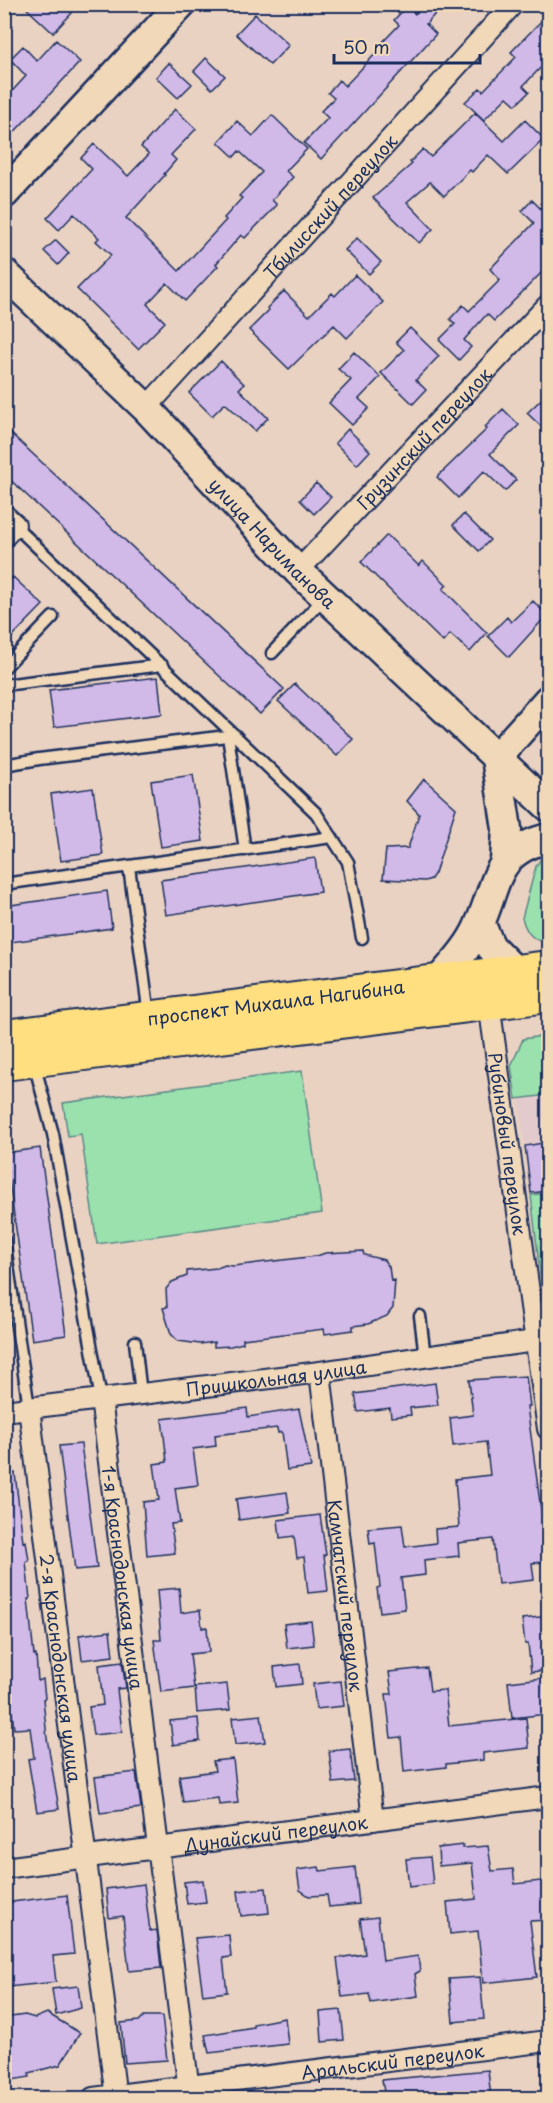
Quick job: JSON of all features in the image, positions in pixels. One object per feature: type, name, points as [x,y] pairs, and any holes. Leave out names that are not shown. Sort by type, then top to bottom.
[{"type":"main road","name":"проспект Михаила Нагибина","points":[[4,1036],[440,979],[546,986]]},
{"type":"main road","name":"проспект Михаила Нагибина","points":[[19,1062],[496,982]]},
{"type":"street","points":[[4,194],[181,4]]},
{"type":"street","name":"Тбилисский переулок","points":[[146,408],[513,4]]},
{"type":"street","name":"улица Нариманова","points":[[4,273],[146,408],[298,571],[549,806]]},
{"type":"street","name":"Грузинский переулок","points":[[298,571],[549,305]]},
{"type":"street","points":[[440,979],[468,945],[480,923],[492,887],[505,861],[507,829],[496,758],[549,700]]},
{"type":"street","points":[[505,861],[520,850],[549,838]]},
{"type":"street","points":[[480,923],[491,947],[496,982]]},
{"type":"street","name":"Рубиновый переулок","points":[[496,982],[543,1340],[549,1429]]},
{"type":"street","name":"Пришкольная улица","points":[[4,1411],[320,1372],[543,1340]]},
{"type":"street","name":"Камчатский переулок","points":[[320,1372],[373,1820]]},
{"type":"street","name":"1-я Краснодонская улица","points":[[100,1399],[189,2092]]},
{"type":"street","name":"2-я Краснодонская улица","points":[[29,1408],[116,2097]]},
{"type":"street","name":"Дунайский переулок","points":[[4,1868],[549,1797]]},
{"type":"street","name":"Аральский переулок","points":[[93,2098],[189,2092],[549,2041]]},
{"type":"lane","points":[[7,524],[162,665],[232,736],[316,813],[348,862],[362,938]]},
{"type":"lane","points":[[272,653],[325,597]]},
{"type":"lane","points":[[4,668],[53,617]]},
{"type":"lane","points":[[4,684],[162,665]]},
{"type":"lane","points":[[4,765],[232,736]]},
{"type":"lane","points":[[232,736],[245,850]]},
{"type":"lane","points":[[4,884],[332,837]]},
{"type":"lane","points":[[129,867],[150,1017]]},
{"type":"lane","name":"1-я Краснодонская улица","points":[[19,1062],[53,1134],[100,1399]]},
{"type":"lane","name":"2-я Краснодонская улица","points":[[4,1239],[29,1408]]},
{"type":"lane","points":[[420,1316],[425,1357]]},
{"type":"lane","points":[[135,1342],[141,1394]]},
{"type":"shaded area","points":[[548,1095],[548,1193],[531,1195],[519,1098]]},
{"type":"green space","points":[[548,854],[548,941],[543,941],[531,936],[522,918],[536,866]]},
{"type":"green space","points":[[548,1035],[548,1095],[516,1099],[511,1066],[523,1039]]},
{"type":"green space","points":[[302,1071],[322,1213],[97,1244],[81,1134],[68,1136],[63,1103]]},
{"type":"green space","points":[[548,1193],[548,1327],[531,1195]]},
{"type":"building","points":[[22,4],[63,4],[72,13],[53,33]]},
{"type":"building","points":[[424,4],[444,4],[426,24],[436,34],[321,159],[304,143],[328,118],[321,111],[334,98],[328,93],[339,80],[345,86],[380,49],[378,47],[399,25],[394,20],[407,6],[415,14]]},
{"type":"building","points":[[549,13],[549,59],[523,86],[529,92],[516,105],[507,97],[484,120],[465,102],[480,88],[483,91],[516,57],[511,52]]},
{"type":"building","points":[[255,14],[289,45],[270,65],[236,34]]},
{"type":"building","points":[[56,40],[80,62],[4,143],[4,100],[26,76],[10,59],[23,46],[37,61]]},
{"type":"building","points":[[206,58],[225,76],[212,89],[194,71]]},
{"type":"building","points":[[169,63],[192,84],[178,98],[156,77]]},
{"type":"building","points":[[175,109],[196,129],[171,155],[176,160],[165,175],[126,218],[179,271],[226,220],[224,218],[242,198],[239,196],[262,172],[239,151],[234,157],[218,142],[237,121],[253,136],[272,115],[307,149],[286,171],[293,177],[272,200],[277,205],[245,238],[241,235],[216,264],[218,266],[185,301],[167,283],[147,304],[165,322],[138,349],[77,289],[111,255],[96,241],[99,238],[74,214],[59,230],[47,218],[92,169],[81,158],[94,144],[128,176],[149,154],[141,147]]},
{"type":"building","points":[[475,113],[504,141],[525,120],[544,139],[508,174],[488,155],[444,196],[430,182],[407,202],[433,229],[419,243],[373,198],[412,164],[410,162],[423,149],[431,157]]},
{"type":"building","points":[[532,200],[544,212],[549,208],[548,266],[494,321],[487,314],[464,340],[471,347],[459,360],[439,340],[455,324],[450,319],[463,305],[469,311],[500,280],[490,269],[534,223],[522,211]]},
{"type":"building","points":[[357,238],[381,262],[369,274],[345,250]]},
{"type":"building","points":[[56,240],[69,253],[58,265],[44,251]]},
{"type":"building","points":[[355,275],[383,302],[347,338],[334,325],[289,369],[249,330],[284,291],[309,316],[332,293],[335,296]]},
{"type":"building","points":[[410,328],[439,356],[416,380],[426,390],[413,404],[381,373],[404,350],[396,342]]},
{"type":"building","points":[[354,352],[380,377],[359,399],[369,408],[352,425],[329,403],[351,380],[338,369]]},
{"type":"building","points":[[221,361],[244,384],[239,389],[268,418],[255,431],[225,403],[212,416],[189,393]]},
{"type":"building","points":[[549,392],[549,434],[527,413]]},
{"type":"building","points":[[503,409],[519,425],[490,454],[516,480],[505,491],[484,471],[458,498],[437,477],[487,429],[485,427]]},
{"type":"building","points":[[4,427],[284,689],[260,714],[4,474]]},
{"type":"building","points":[[348,429],[370,451],[357,465],[335,443]]},
{"type":"building","points":[[316,483],[331,497],[314,514],[300,500]]},
{"type":"building","points":[[464,514],[490,540],[479,551],[453,525]]},
{"type":"building","points":[[387,535],[419,566],[423,561],[447,585],[443,589],[487,633],[470,652],[450,634],[443,642],[361,562]]},
{"type":"building","points":[[13,577],[43,605],[4,645],[4,586]]},
{"type":"building","points":[[533,601],[547,615],[509,657],[488,636],[507,617],[511,622]]},
{"type":"building","points":[[158,677],[162,714],[54,727],[49,690]]},
{"type":"building","points":[[295,684],[353,739],[337,756],[278,701]]},
{"type":"building","points":[[193,775],[203,841],[161,847],[151,781]]},
{"type":"building","points":[[424,779],[456,808],[435,873],[431,879],[425,881],[383,879],[386,849],[408,848],[419,814],[407,801]]},
{"type":"building","points":[[93,788],[103,855],[61,861],[51,794]]},
{"type":"building","points":[[315,858],[320,892],[166,915],[161,880]]},
{"type":"building","points":[[107,891],[112,928],[4,943],[4,906]]},
{"type":"building","points":[[549,1142],[549,1191],[531,1193],[525,1146]]},
{"type":"building","points":[[40,1148],[66,1335],[32,1340],[5,1153]]},
{"type":"building","points":[[363,1251],[364,1255],[384,1260],[389,1267],[391,1281],[395,1280],[393,1308],[387,1316],[368,1324],[353,1326],[353,1330],[325,1334],[324,1329],[243,1339],[243,1343],[231,1346],[214,1347],[214,1342],[200,1344],[178,1341],[171,1334],[163,1308],[167,1307],[166,1289],[172,1282],[187,1276],[187,1271],[317,1256],[325,1253]]},
{"type":"building","points":[[526,1376],[530,1406],[527,1406],[548,1562],[532,1563],[534,1580],[498,1584],[493,1539],[458,1543],[459,1556],[424,1560],[425,1575],[401,1578],[405,1609],[380,1612],[377,1588],[380,1587],[375,1543],[370,1544],[368,1528],[402,1525],[405,1547],[436,1543],[435,1529],[459,1527],[455,1479],[490,1475],[486,1442],[453,1446],[450,1418],[473,1415],[469,1380]]},
{"type":"building","points":[[435,1383],[438,1405],[410,1408],[411,1415],[391,1417],[390,1408],[358,1412],[355,1394]]},
{"type":"building","points":[[247,1408],[248,1417],[299,1409],[311,1467],[287,1470],[282,1432],[278,1433],[277,1428],[215,1435],[216,1446],[193,1449],[198,1485],[175,1488],[180,1523],[171,1524],[175,1553],[147,1556],[143,1502],[159,1500],[154,1464],[167,1462],[162,1419]]},
{"type":"building","points":[[81,1444],[97,1568],[75,1570],[59,1446]]},
{"type":"building","points":[[4,1473],[15,1473],[23,1542],[26,1541],[29,1561],[26,1562],[34,1655],[36,1655],[38,1681],[43,1679],[47,1738],[59,1809],[37,1812],[28,1759],[34,1758],[30,1728],[14,1729],[10,1697],[4,1698],[4,1658],[10,1657],[4,1611],[4,1580],[10,1579],[4,1537]]},
{"type":"building","points":[[287,1492],[290,1513],[239,1520],[236,1499]]},
{"type":"building","points":[[320,1515],[328,1591],[308,1593],[304,1557],[297,1558],[294,1536],[280,1538],[278,1520]]},
{"type":"building","points":[[179,1588],[181,1613],[200,1610],[202,1628],[207,1627],[209,1652],[190,1654],[194,1688],[161,1692],[154,1640],[161,1640],[157,1590]]},
{"type":"building","points":[[549,1616],[549,1670],[531,1672],[522,1619]]},
{"type":"building","points":[[311,1621],[314,1645],[287,1648],[284,1624]]},
{"type":"building","points":[[110,1631],[113,1656],[82,1660],[79,1635]]},
{"type":"building","points":[[122,1662],[126,1688],[117,1689],[122,1732],[93,1735],[89,1707],[103,1705],[99,1665]]},
{"type":"building","points":[[300,1664],[302,1684],[276,1687],[274,1667]]},
{"type":"building","points":[[427,1668],[430,1691],[445,1690],[449,1726],[526,1718],[529,1748],[483,1753],[483,1760],[404,1772],[401,1737],[391,1738],[386,1694],[392,1694],[389,1672]]},
{"type":"building","points":[[543,1678],[547,1714],[512,1718],[508,1682]]},
{"type":"building","points":[[341,1681],[344,1706],[316,1709],[313,1684]]},
{"type":"building","points":[[227,1684],[230,1710],[197,1713],[195,1687]]},
{"type":"building","points":[[261,1715],[265,1742],[235,1745],[232,1718]]},
{"type":"building","points":[[198,1718],[200,1741],[173,1745],[170,1721]]},
{"type":"building","points":[[350,1749],[354,1781],[333,1783],[329,1751]]},
{"type":"building","points":[[233,1759],[238,1803],[219,1805],[218,1798],[183,1802],[179,1776],[215,1771],[213,1761]]},
{"type":"building","points":[[136,1772],[141,1808],[100,1813],[95,1777]]},
{"type":"building","points":[[463,1845],[463,1848],[488,1846],[492,1871],[513,1869],[515,1884],[549,1880],[549,1920],[530,1921],[537,1977],[483,1983],[478,1931],[450,1934],[447,1902],[476,1899],[472,1863],[439,1866],[438,1848]]},
{"type":"building","points":[[430,1857],[433,1884],[409,1887],[406,1859]]},
{"type":"building","points":[[319,1867],[320,1871],[355,1867],[359,1904],[329,1907],[327,1895],[309,1896],[300,1890],[297,1870]]},
{"type":"building","points":[[203,1880],[206,1902],[187,1904],[184,1882]]},
{"type":"building","points":[[144,1884],[150,1931],[157,1930],[161,1968],[129,1971],[123,1916],[109,1918],[106,1889]]},
{"type":"building","points":[[266,1888],[269,1913],[241,1916],[238,1891]]},
{"type":"building","points":[[67,1895],[74,1954],[53,1956],[56,1982],[8,1987],[5,1967],[8,1967],[4,1940],[4,1903]]},
{"type":"building","points":[[378,1917],[383,1961],[418,1956],[420,1971],[415,1974],[418,1996],[371,2003],[369,1994],[342,1997],[337,1958],[365,1954],[360,1919]]},
{"type":"building","points":[[229,1935],[231,1957],[223,1958],[227,1992],[203,1995],[195,1938]]},
{"type":"building","points":[[480,1977],[484,2019],[453,2022],[449,1979]]},
{"type":"building","points":[[78,1986],[81,2008],[56,2015],[52,1989]]},
{"type":"building","points":[[341,2010],[344,2040],[322,2042],[320,2012]]},
{"type":"building","points":[[47,2013],[80,2033],[60,2065],[29,2073],[30,2077],[6,2081],[4,2018],[25,2015],[35,2018]]},
{"type":"building","points":[[144,2016],[162,2016],[167,2060],[125,2063],[121,2023],[139,2021]]},
{"type":"building","points":[[285,2018],[288,2044],[209,2053],[205,2035],[253,2027],[253,2024]]},
{"type":"building","points":[[488,2070],[491,2098],[385,2098],[382,2080]]}]
